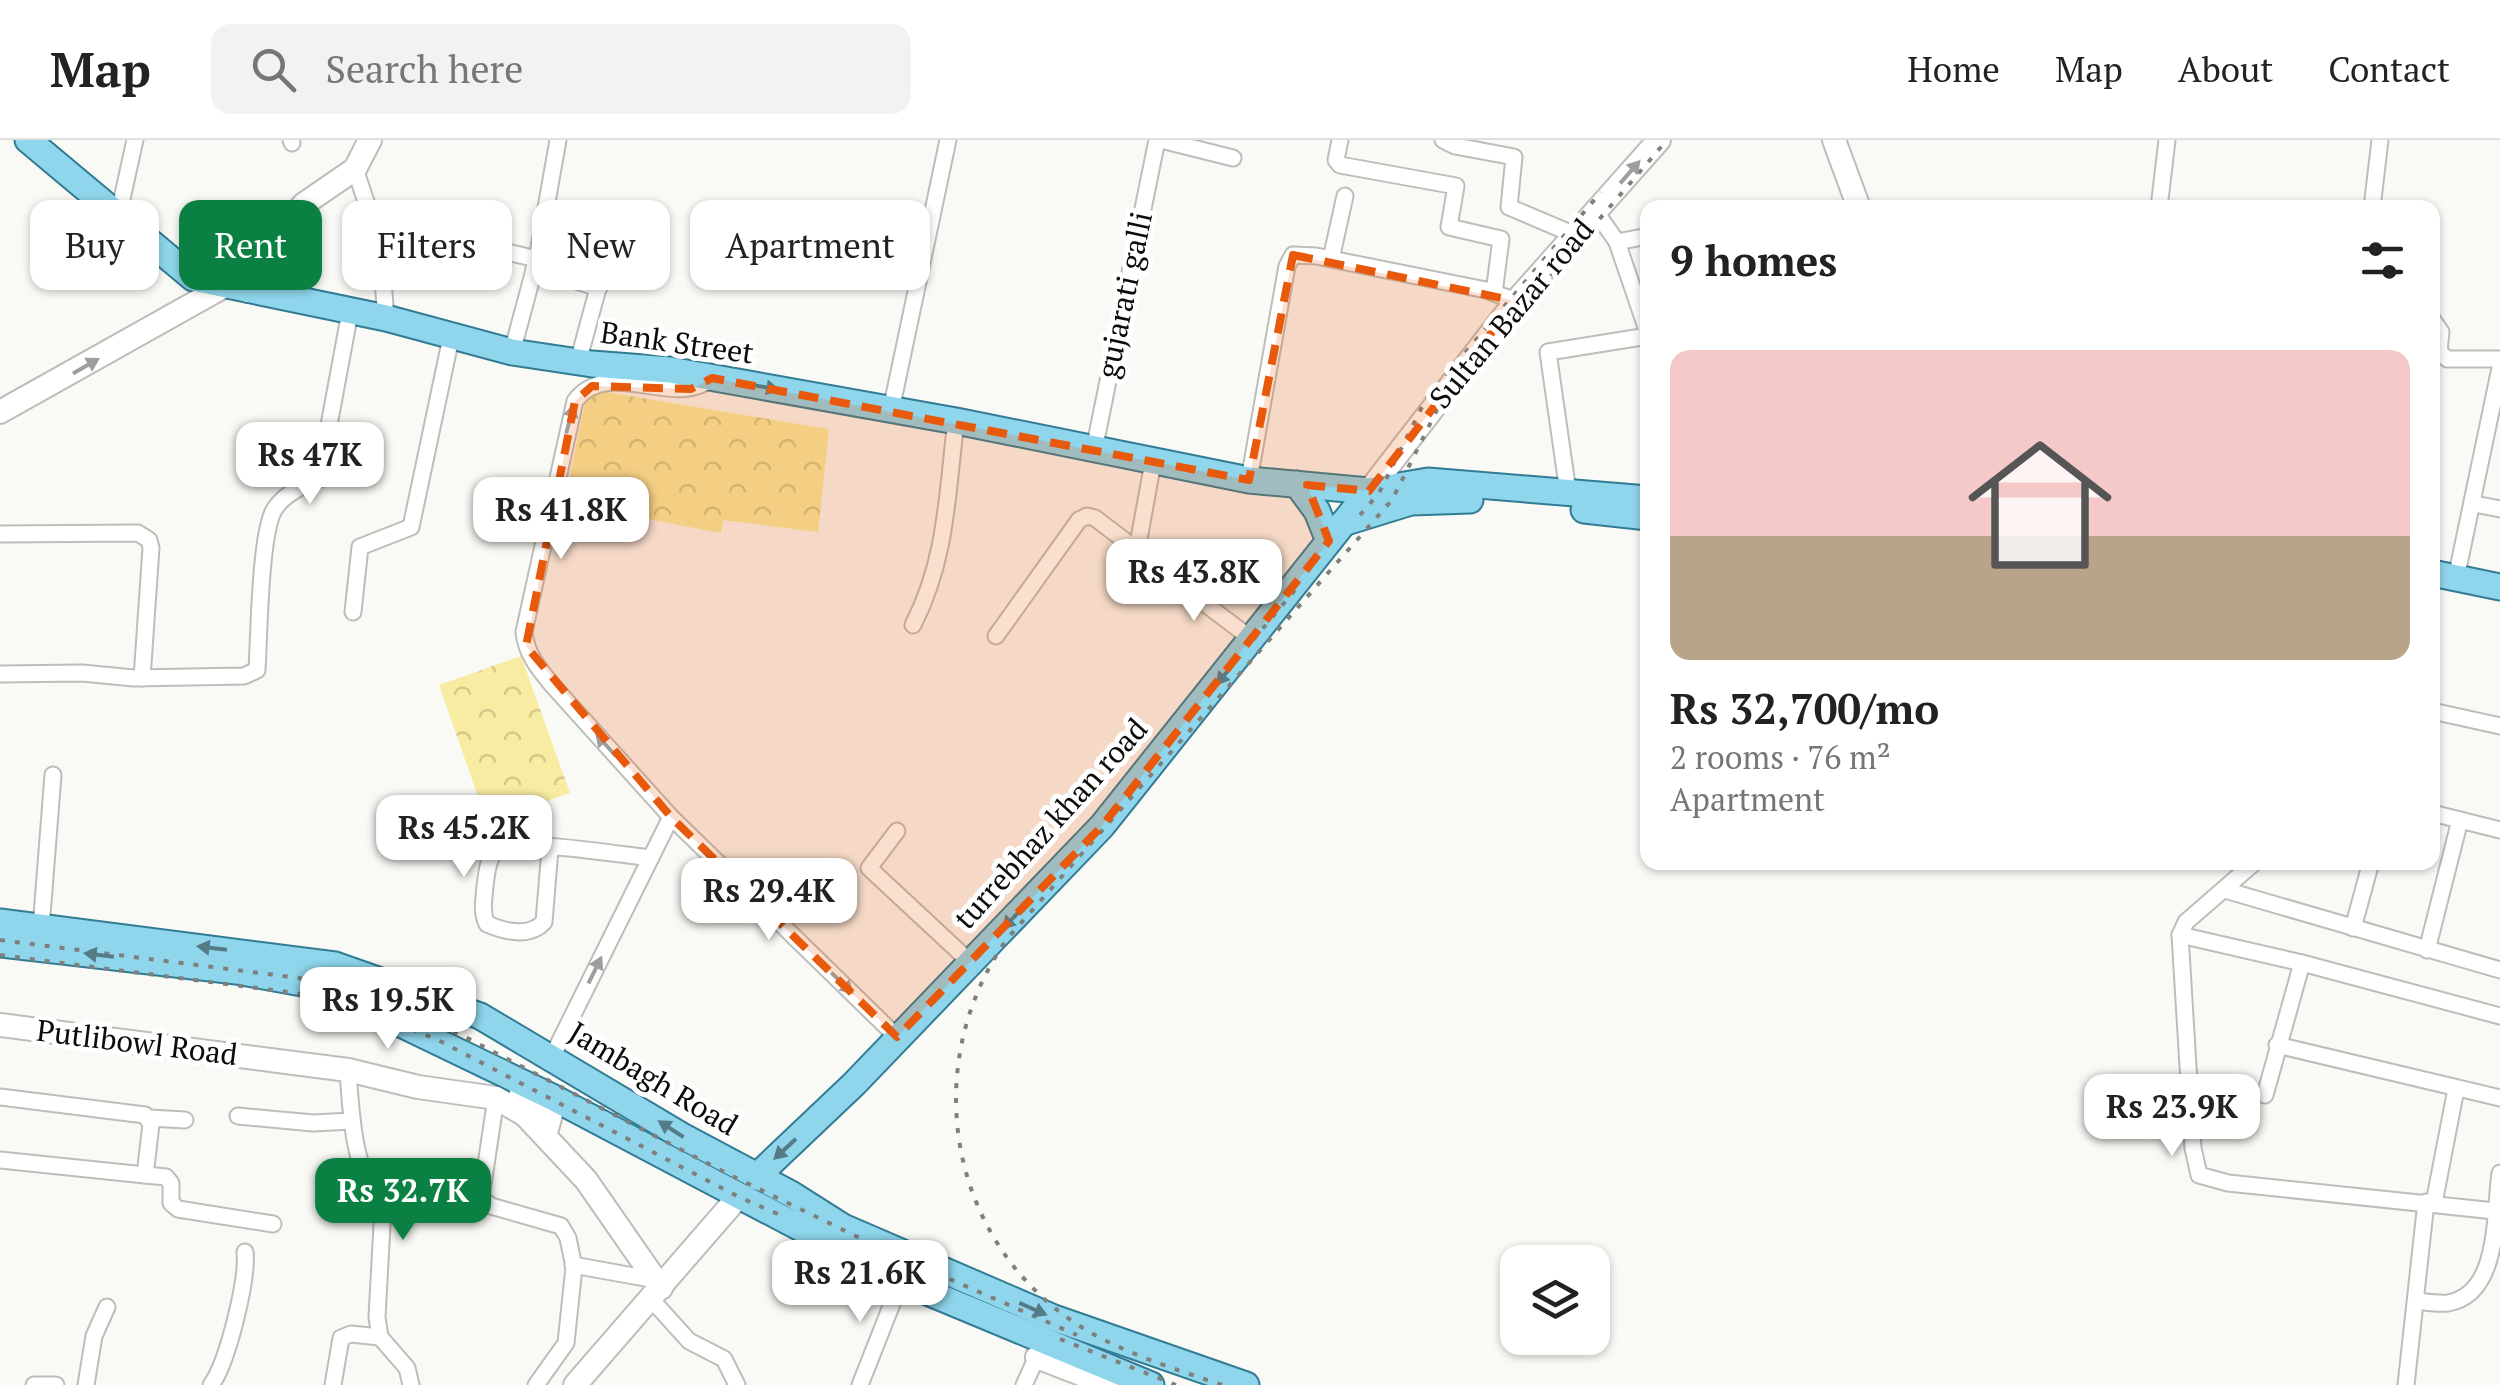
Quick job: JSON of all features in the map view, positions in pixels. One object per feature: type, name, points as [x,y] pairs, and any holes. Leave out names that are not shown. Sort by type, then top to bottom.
[{"type":"main road","name":"Bank Street","points":[[28,140],[98,200]]},
{"type":"main road","name":"Bank Street","points":[[159,250],[179,267]]},
{"type":"main road","name":"Bank Street","points":[[241,290],[452,333],[512,352],[670,370],[956,421],[1249,480],[1369,491],[1428,481],[1640,498]]},
{"type":"main road","points":[[1297,484],[1336,532],[1411,502],[1452,498],[1640,516]]},
{"type":"main road","name":"turrebhaz khan road","points":[[747,1186],[854,1084],[1102,826],[1369,491]]},
{"type":"main road","points":[[2440,561],[2500,572]]},
{"type":"main road","points":[[2440,575],[2500,587]]},
{"type":"main road","name":"Jambagh Road","points":[[0,922],[220,949],[480,1016],[594,1082],[747,1186],[902,1281],[1040,1350],[1151,1385]]},
{"type":"main road","points":[[0,944],[340,980],[392,1017],[491,1069],[602,1124],[747,1186]]},
{"type":"main road","points":[[594,1082],[604,1102],[602,1124]]},
{"type":"main road","name":"Jambagh Road","points":[[747,1186],[1054,1318],[1246,1385]]},
{"type":"street","points":[[122,200],[135,140]]},
{"type":"street","points":[[310,200],[354,169],[370,140]]},
{"type":"street","points":[[548,200],[558,140]]},
{"type":"street","points":[[890,410],[948,140]]},
{"type":"street","points":[[1159,140],[1233,158]]},
{"type":"street","name":"gujarati galli","points":[[1094,450],[1159,140]]},
{"type":"street","points":[[1249,480],[1286,266],[1294,255],[1505,297],[1501,239],[1449,227],[1456,186],[1340,165],[1336,160],[1340,140]]},
{"type":"street","points":[[1444,140],[1455,146],[1514,156],[1509,207],[1575,235]]},
{"type":"street","name":"Sultan Bazar road","points":[[1369,491],[1505,297],[1575,235],[1659,140]]},
{"type":"street","points":[[1834,140],[1856,200]]},
{"type":"street","points":[[2160,200],[2167,140]]},
{"type":"street","points":[[2373,200],[2380,140]]},
{"type":"street","points":[[354,169],[380,243],[386,318]]},
{"type":"street","points":[[1331,260],[1345,196]]},
{"type":"street","points":[[1596,212],[1617,242],[1640,300]]},
{"type":"street","points":[[1617,242],[1640,238]]},
{"type":"street","points":[[512,352],[532,275]]},
{"type":"street","points":[[0,412],[234,290]]},
{"type":"street","points":[[578,362],[598,290]]},
{"type":"street","points":[[0,674],[82,673],[142,678],[244,676],[257,670],[266,538],[274,510],[300,486],[319,479],[350,312]]},
{"type":"street","points":[[354,612],[360,547],[412,527],[452,333]]},
{"type":"street","points":[[1568,492],[1548,352],[1640,335]]},
{"type":"street","points":[[2440,352],[2446,359],[2500,359]]},
{"type":"street","points":[[2460,564],[2500,368]]},
{"type":"street","points":[[712,378],[697,388],[602,384],[592,386],[575,401],[524,632],[526,646],[536,666],[671,817],[897,1037]]},
{"type":"street","points":[[912,625],[927,598],[940,559],[956,421]]},
{"type":"street","points":[[996,636],[1079,520],[1086,516],[1094,518],[1136,550],[1152,462]]},
{"type":"street","points":[[2474,504],[2500,509]]},
{"type":"street","points":[[0,534],[145,536],[151,548],[142,678]]},
{"type":"street","points":[[1163,572],[1253,640]]},
{"type":"street","points":[[2440,713],[2500,726]]},
{"type":"street","points":[[41,928],[53,774]]},
{"type":"street","points":[[2440,815],[2500,830]]},
{"type":"street","points":[[552,1058],[671,817]]},
{"type":"street","points":[[2427,950],[2460,820]]},
{"type":"street","points":[[897,830],[869,868],[970,962]]},
{"type":"street","points":[[550,849],[544,922],[536,930],[526,932],[487,924],[484,903],[488,866],[494,853],[504,846],[550,849],[651,858]]},
{"type":"street","points":[[2246,870],[2186,922],[2180,935],[2193,1148],[2199,1175],[2211,1181],[2495,1211]]},
{"type":"street","points":[[2353,928],[2370,870]]},
{"type":"street","points":[[2224,890],[2500,970]]},
{"type":"street","points":[[2180,935],[2500,1016]]},
{"type":"street","points":[[2265,1096],[2302,963]]},
{"type":"street","name":"Putlibowl Road","points":[[0,1025],[348,1070],[418,1087],[496,1098],[525,1115],[586,1180],[656,1289]]},
{"type":"street","points":[[2278,1045],[2500,1098]]},
{"type":"street","points":[[491,1069],[551,1114],[546,1136]]},
{"type":"street","points":[[348,1070],[352,1120],[374,1196],[383,1207],[377,1317],[380,1337],[407,1368],[411,1385]]},
{"type":"street","points":[[2406,1385],[2430,1203],[2456,1089]]},
{"type":"street","points":[[0,1097],[185,1120]]},
{"type":"street","points":[[496,1098],[481,1198],[492,1206],[561,1226],[568,1238],[573,1265],[566,1343],[536,1385]]},
{"type":"street","points":[[238,1116],[299,1122],[352,1120]]},
{"type":"street","points":[[145,1176],[149,1118]]},
{"type":"street","points":[[0,1160],[166,1177],[170,1183],[170,1203],[178,1210],[272,1224]]},
{"type":"street","points":[[2416,1301],[2446,1303],[2475,1292],[2486,1276],[2495,1257],[2500,1173]]},
{"type":"street","points":[[575,1385],[747,1186]]},
{"type":"street","points":[[211,1385],[220,1372],[232,1328],[245,1252]]},
{"type":"street","points":[[573,1265],[656,1289],[690,1342],[724,1359],[737,1385]]},
{"type":"street","points":[[860,1385],[902,1281]]},
{"type":"street","points":[[86,1385],[94,1336],[107,1306]]},
{"type":"street","points":[[333,1385],[341,1338],[351,1334],[380,1337]]},
{"type":"street","points":[[1024,1385],[1040,1350],[1109,1385]]},
{"type":"street","points":[[34,1385],[56,1385]]},
{"type":"highlighted area","points":[[1293,255],[1516,301],[1369,491],[1307,485],[1329,541],[1102,826],[897,1037],[671,817],[526,646],[565,439],[575,401],[592,386],[691,389],[712,378],[1249,480]]},
{"type":"green space","points":[[588,389],[829,429],[818,532],[723,520],[721,533],[564,503]]},
{"type":"green space","points":[[521,656],[570,793],[487,822],[439,685]]},
{"type":"railway","points":[[1222,1385],[1128,1351],[1075,1323],[1032,1287],[998,1244],[974,1197],[960,1146],[956,1093],[962,1040],[979,988],[1007,939],[1392,500],[1438,408],[1667,140]]},
{"type":"railway","points":[[1360,515],[1379,493],[1426,399],[1601,192]]},
{"type":"railway","points":[[1253,640],[1301,583]]},
{"type":"railway","points":[[0,940],[299,978],[378,999],[444,1026],[728,1174],[895,1255],[1077,1335]]},
{"type":"railway","points":[[0,955],[296,993],[373,1013],[438,1040],[741,1198],[785,1217]]},
{"type":"railway","points":[[1060,1339],[1176,1385]]}]
